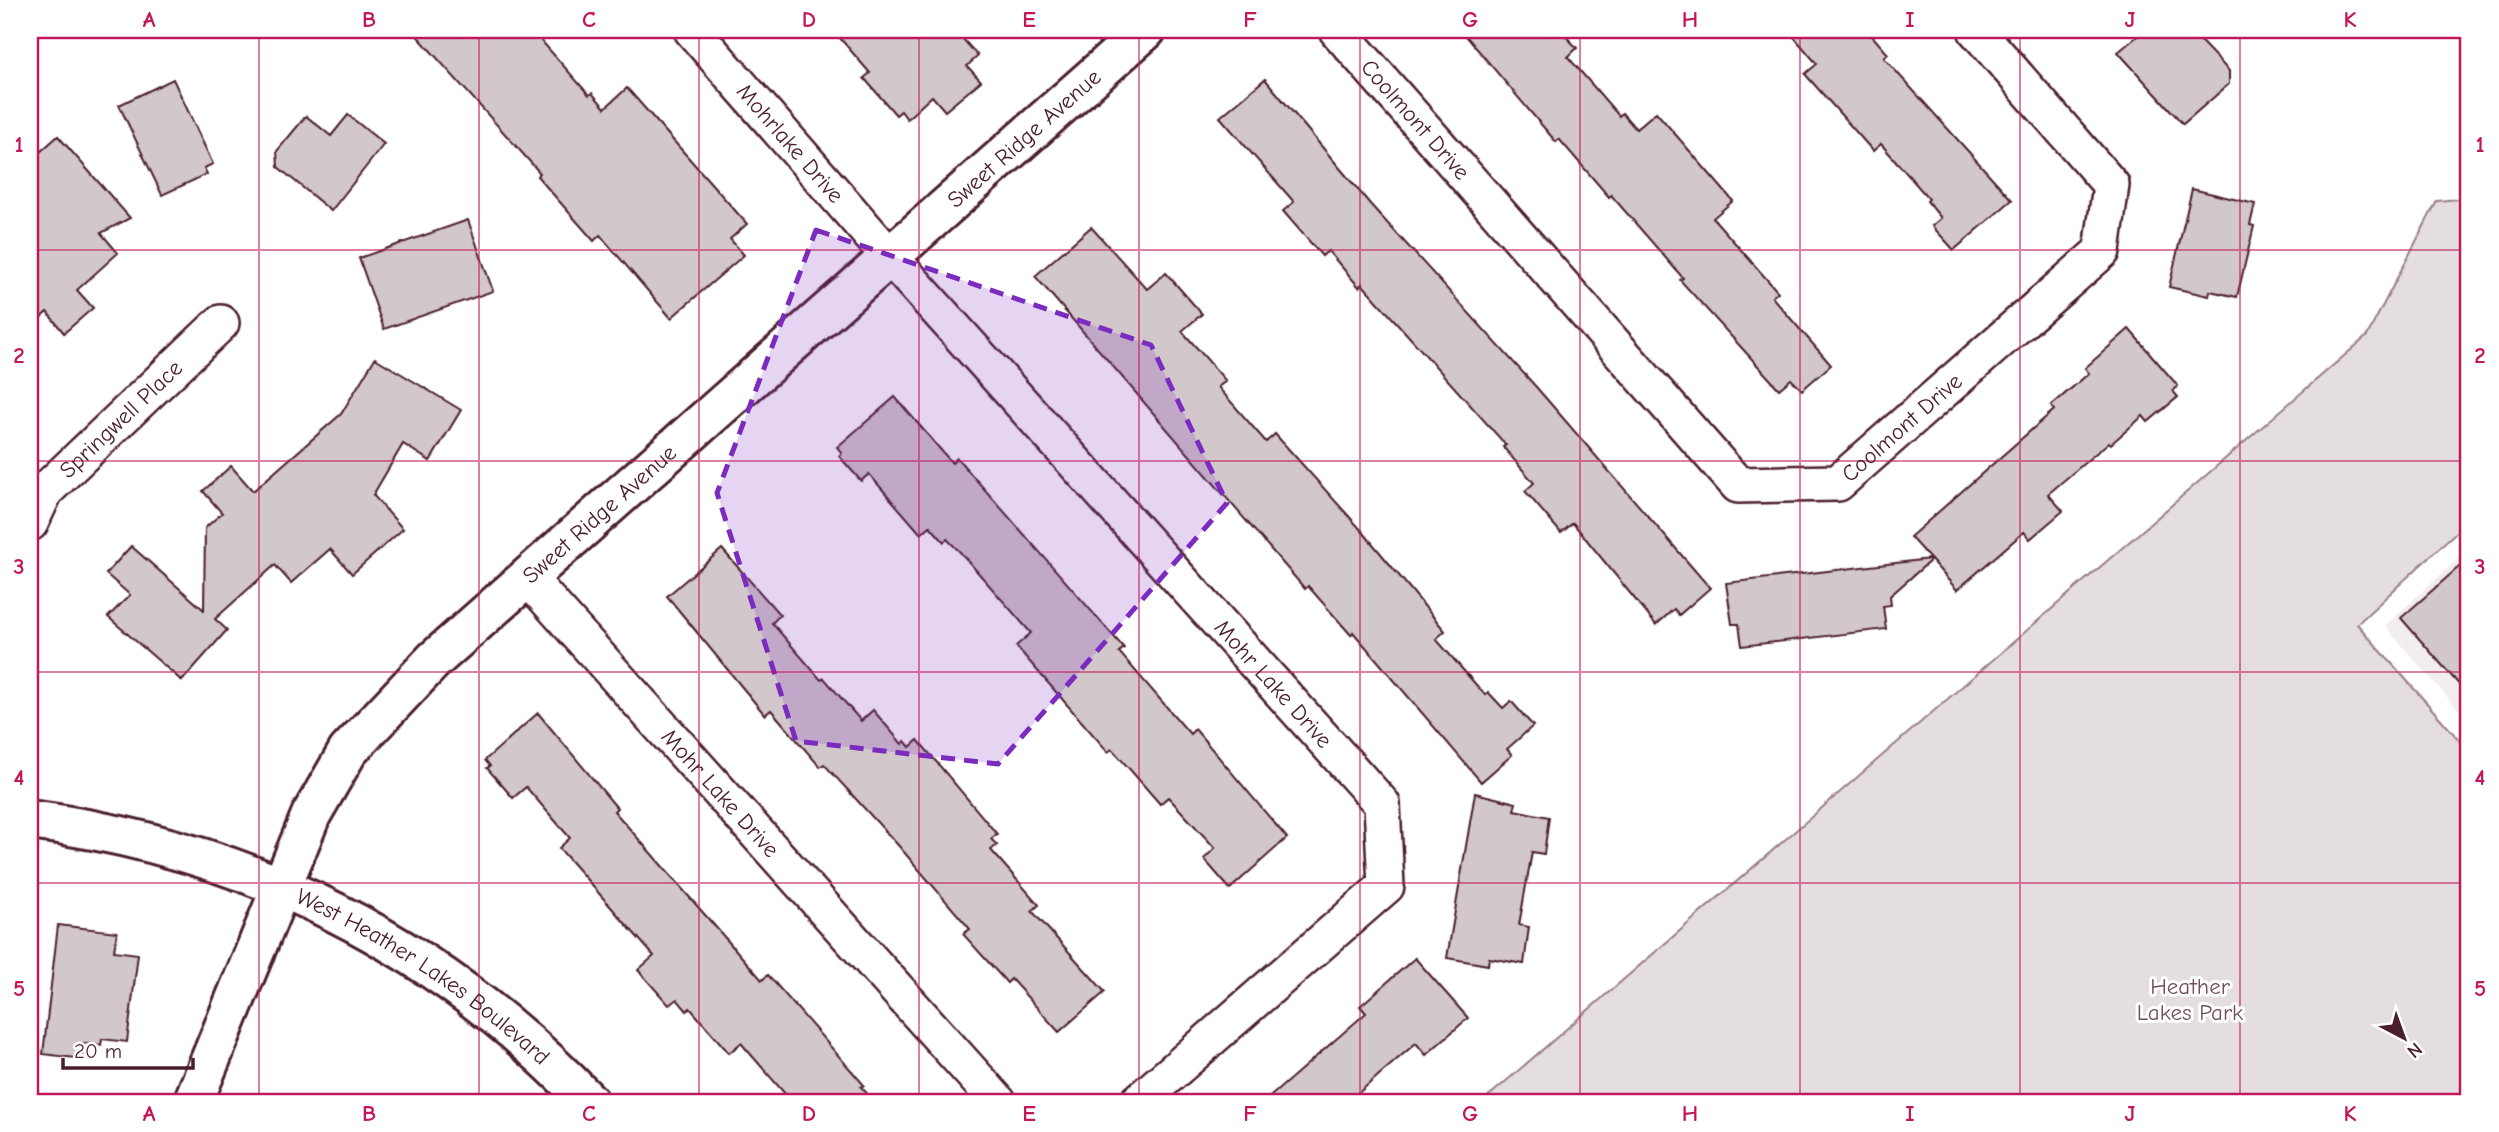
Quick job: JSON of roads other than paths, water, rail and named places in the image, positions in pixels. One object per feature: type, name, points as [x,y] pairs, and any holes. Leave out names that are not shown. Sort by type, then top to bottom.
[{"type":"street","name":"Mohrlake Drive","points":[[692,30],[890,257]]},
{"type":"street","name":"Sweet Ridge Avenue","points":[[193,1102],[311,815],[348,751],[434,660],[1146,30]]},
{"type":"street","name":"Coolmont Drive","points":[[1337,30],[1738,485],[1838,483],[2102,251],[2111,185],[1976,30]]},
{"type":"street","name":"Mohr Lake Drive","points":[[890,257],[1382,804],[1386,886],[1138,1102]]},
{"type":"street","name":"Springwell Place","points":[[30,523],[45,491],[220,323]]},
{"type":"street","name":"Mohr Lake Drive","points":[[527,577],[998,1102]]},
{"type":"street","name":"West Heather Lakes Boulevard","points":[[30,820],[141,839],[215,861],[281,887],[366,928],[459,985],[544,1055],[589,1102]]},
{"type":"park label","name":"Heather Lakes Park","points":[[2190,999]]}]
